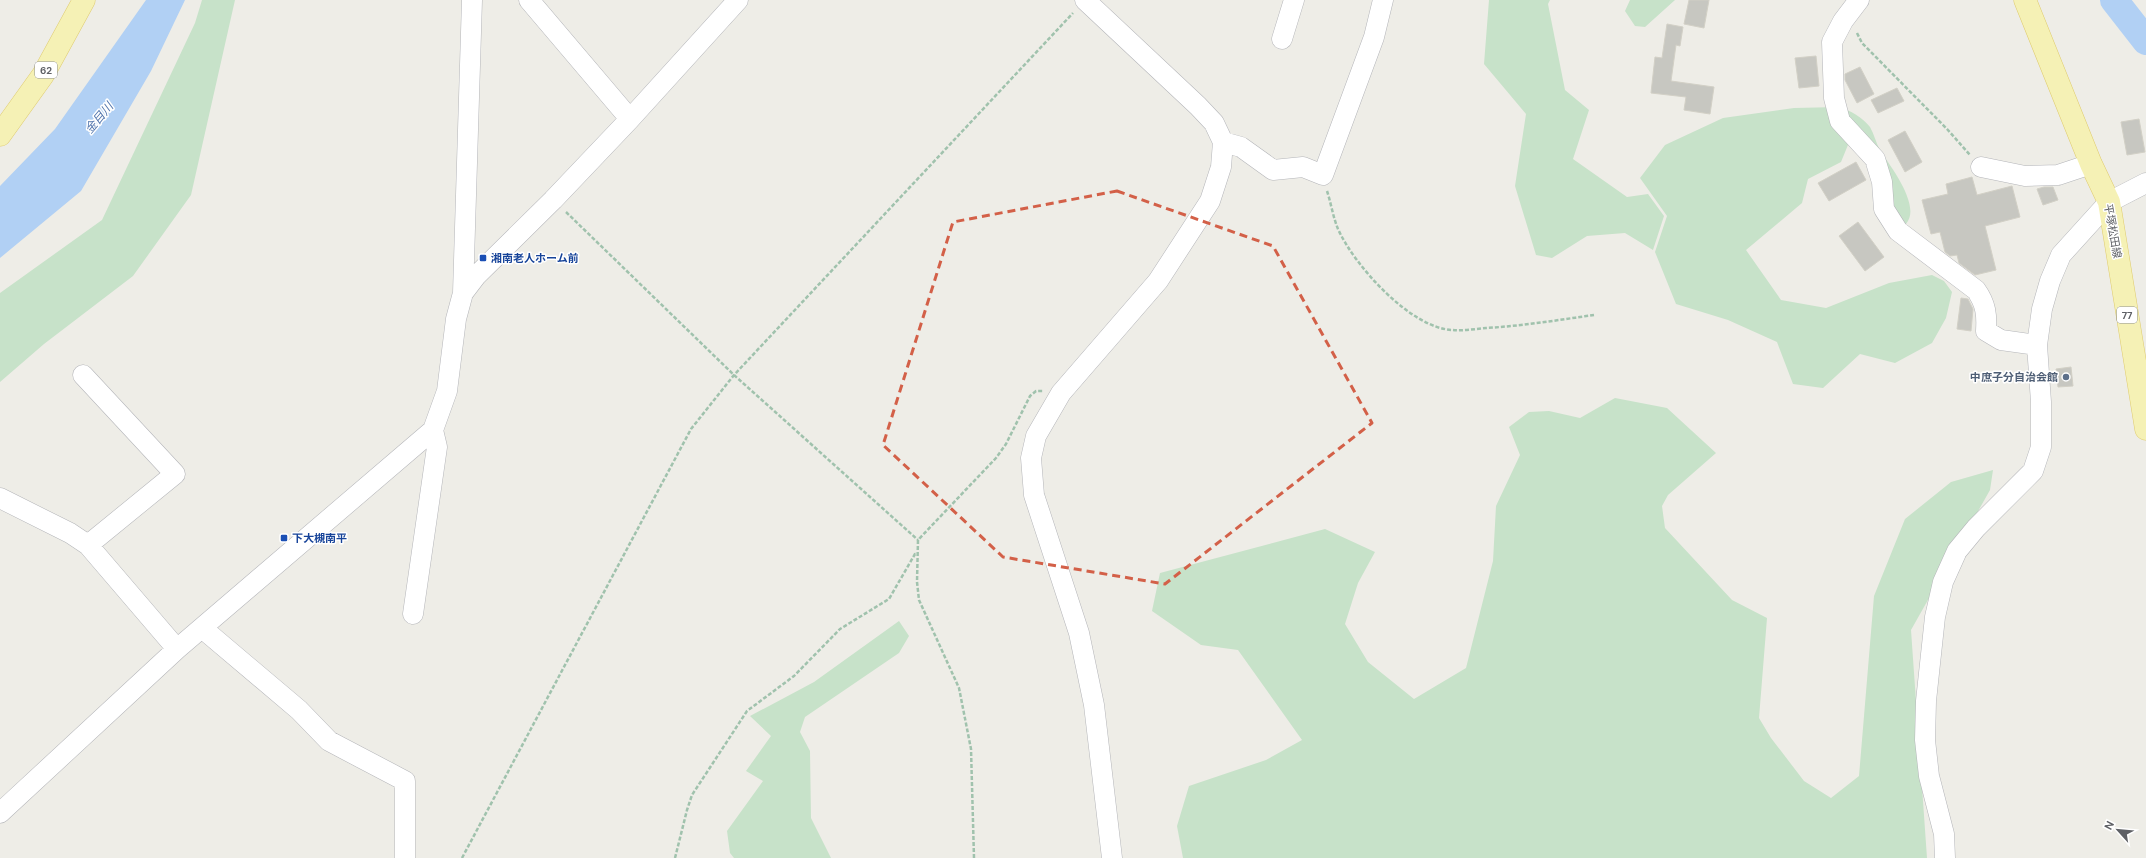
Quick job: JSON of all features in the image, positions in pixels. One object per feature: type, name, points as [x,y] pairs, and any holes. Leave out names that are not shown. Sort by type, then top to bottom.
[{"type":"main road","name":"62","points":[[0,135],[43,75],[84,0]]},
{"type":"main road","name":"平塚松田線","points":[[2025,0],[2091,164],[2108,202],[2146,429]]},
{"type":"street","points":[[0,811],[178,649],[433,430],[447,391],[456,319],[463,293],[472,0]]},
{"type":"street","points":[[528,0],[630,119]]},
{"type":"street","points":[[463,293],[476,276],[553,200],[630,119],[738,0]]},
{"type":"street","points":[[1085,0],[1214,123],[1223,142],[1221,167],[1210,201],[1158,281],[1057,398],[1036,436],[1031,458],[1034,495],[1079,633],[1094,705],[1112,858]]},
{"type":"street","points":[[1282,39],[1294,0]]},
{"type":"street","points":[[1223,142],[1241,147],[1273,170],[1303,167],[1323,175],[1374,37],[1383,0]]},
{"type":"street","points":[[1853,7],[1832,42],[1834,98],[1840,121],[1875,159],[1882,182],[1884,209],[1898,231],[1976,290],[1987,311],[1986,332],[2001,340],[2037,345]]},
{"type":"street","points":[[1981,168],[2025,176],[2058,175],[2091,164]]},
{"type":"street","points":[[1945,858],[1944,834],[1929,776],[1925,740],[1926,701],[1935,617],[1943,582],[1957,551],[1976,528],[2033,471],[2041,447],[2041,402],[2037,345],[2042,309],[2050,281],[2061,255],[2108,202],[2146,183]]},
{"type":"street","points":[[84,375],[175,474],[88,545]]},
{"type":"street","points":[[413,614],[437,447],[433,430]]},
{"type":"street","points":[[0,498],[70,533],[88,545],[178,649]]},
{"type":"street","points":[[202,628],[299,710],[329,741],[405,781],[405,858]]},
{"type":"path","points":[[462,858],[691,429],[734,375],[1085,0]]},
{"type":"path","points":[[1853,7],[1862,43],[1947,129],[1981,168]]},
{"type":"path","points":[[1323,175],[1338,228],[1355,260],[1367,275],[1389,296],[1415,315],[1438,327],[1452,330],[1523,326],[1594,315]]},
{"type":"path","points":[[553,200],[734,375],[918,540]]},
{"type":"path","points":[[974,858],[971,748],[959,688],[919,600],[917,582],[918,540],[996,458],[1006,444],[1030,396],[1036,391],[1042,390],[1057,398]]},
{"type":"path","points":[[675,858],[692,795],[747,711],[794,676],[840,629],[889,599],[915,554],[918,554]]},
{"type":"highlighted area","points":[[1117,191],[1273,246],[1372,423],[1165,584],[1003,557],[883,445],[953,222]]},
{"type":"green space","points":[[202,0],[235,0],[191,195],[133,276],[44,344],[0,382],[0,293],[102,220],[195,23]]},
{"type":"green space","points":[[1489,0],[1550,0],[1548,4],[1565,90],[1589,110],[1573,159],[1627,197],[1648,194],[1664,216],[1653,250],[1625,233],[1587,236],[1552,258],[1536,255],[1515,186],[1526,114],[1484,64]]},
{"type":"green space","points":[[1630,0],[1675,0],[1645,27],[1635,26],[1625,11]]},
{"type":"green space","points":[[1839,107],[1848,110],[1864,120],[1870,127],[1880,150],[1903,186],[1910,207],[1910,216],[1906,224],[1898,224],[1869,163],[1850,140],[1841,162],[1808,179],[1802,203],[1746,250],[1781,300],[1826,308],[1889,283],[1932,275],[1944,281],[1952,292],[1946,318],[1932,343],[1895,363],[1860,354],[1823,388],[1793,384],[1777,342],[1728,320],[1676,304],[1655,252],[1667,216],[1640,178],[1665,145],[1723,118],[1794,108]]},
{"type":"green space","points":[[1615,398],[1667,408],[1716,453],[1668,495],[1662,506],[1665,528],[1732,600],[1767,618],[1759,718],[1771,738],[1804,781],[1831,798],[1859,776],[1874,596],[1905,519],[1951,482],[1993,470],[1990,490],[1911,630],[1927,858],[1183,858],[1177,826],[1189,786],[1266,760],[1302,740],[1238,650],[1201,645],[1152,611],[1160,573],[1325,529],[1375,552],[1358,583],[1345,624],[1368,662],[1414,699],[1466,668],[1493,561],[1496,506],[1520,455],[1509,427],[1529,412],[1549,411],[1580,418]]},
{"type":"green space","points":[[899,621],[909,636],[899,653],[805,717],[800,732],[810,751],[811,818],[831,858],[734,858],[730,853],[727,831],[763,781],[746,771],[771,736],[750,716],[814,682]]},
{"type":"water","name":"金目川","points":[[146,0],[185,0],[151,71],[81,191],[0,258],[0,186],[55,129]]},
{"type":"building","points":[[1689,0],[1709,0],[1704,28],[1684,24]]},
{"type":"building","points":[[1667,24],[1683,27],[1680,46],[1676,45],[1671,81],[1714,87],[1710,114],[1684,110],[1686,97],[1651,93],[1655,57],[1662,58]]},
{"type":"building","points":[[1816,56],[1819,86],[1799,88],[1795,58]]},
{"type":"building","points":[[1860,67],[1874,94],[1857,103],[1845,80],[1845,74]]},
{"type":"building","points":[[1897,88],[1904,101],[1878,113],[1871,100]]},
{"type":"building","points":[[2139,119],[2145,152],[2127,155],[2121,122]]},
{"type":"building","points":[[1905,131],[1922,162],[1905,172],[1888,140]]},
{"type":"building","points":[[1856,162],[1866,180],[1829,201],[1818,183]]},
{"type":"building","points":[[1972,177],[1977,195],[2012,186],[2020,217],[1985,226],[1996,270],[1975,275],[1959,263],[1957,255],[1950,256],[1945,252],[1940,232],[1931,234],[1922,200],[1948,194],[1946,184]]},
{"type":"building","points":[[2053,187],[2058,200],[2043,205],[2037,189]]},
{"type":"building","points":[[1858,222],[1884,257],[1865,271],[1839,236]]},
{"type":"building","points":[[1961,298],[1968,299],[1973,309],[1971,331],[1957,329]]},
{"type":"building","name":"中庶子分自治会館","points":[[2071,367],[2073,386],[2058,387],[2056,369]]},
{"type":"waterway","points":[[2114,0],[2146,41]]},
{"type":"place","name":"湘南老人ホーム前","points":[[483,258]]},
{"type":"place","name":"中庶子分自治会館","points":[[2066,377]]},
{"type":"place","name":"下大槻南平","points":[[284,538]]}]
